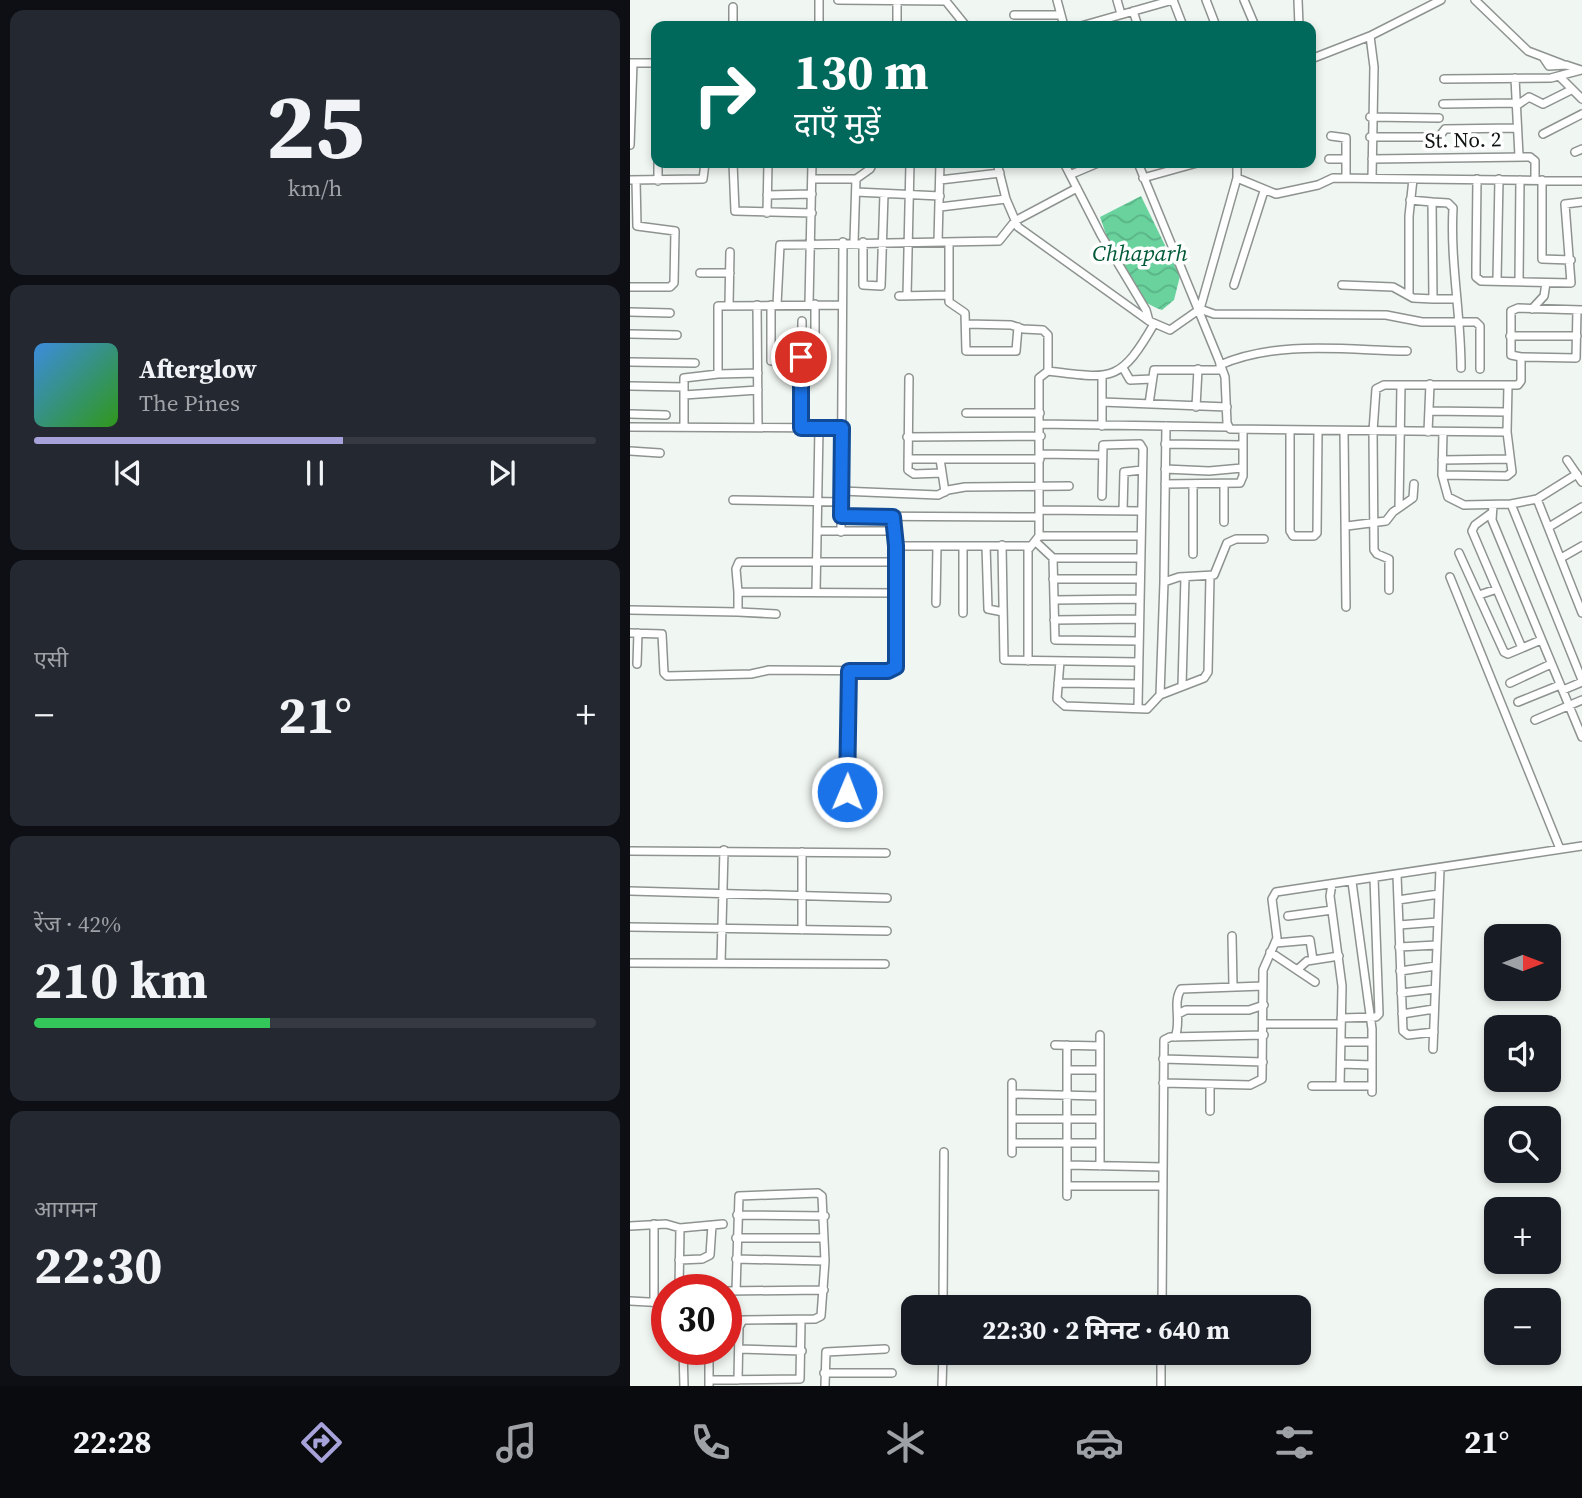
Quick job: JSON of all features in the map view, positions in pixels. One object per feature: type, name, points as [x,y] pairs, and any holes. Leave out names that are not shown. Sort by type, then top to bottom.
[{"type":"street","points":[[819,0],[819,21]]},
{"type":"street","points":[[838,0],[945,0],[962,21]]},
{"type":"street","points":[[1057,0],[1062,21]]},
{"type":"street","points":[[1117,0],[1121,14]]},
{"type":"street","points":[[1098,21],[1173,0],[1180,21]]},
{"type":"street","points":[[1206,0],[1214,21]]},
{"type":"street","points":[[1244,0],[1253,21]]},
{"type":"street","points":[[1296,21],[1298,0]]},
{"type":"street","points":[[1316,58],[1370,36],[1441,0]]},
{"type":"street","points":[[1475,0],[1521,46],[1543,57],[1582,70]]},
{"type":"street","points":[[897,1],[897,21]]},
{"type":"street","points":[[733,7],[733,21]]},
{"type":"street","points":[[1133,11],[1136,21]]},
{"type":"street","points":[[1014,15],[1061,15]]},
{"type":"street","points":[[1370,36],[1374,67],[1370,117],[1372,178]]},
{"type":"street","points":[[1543,57],[1546,65],[1553,67],[1562,64]]},
{"type":"street","points":[[630,145],[631,63],[651,63]]},
{"type":"street","points":[[1551,78],[1553,67]]},
{"type":"street","points":[[1444,79],[1551,78],[1582,70]]},
{"type":"street","points":[[1560,77],[1582,99]]},
{"type":"street","points":[[1515,78],[1519,156]]},
{"type":"street","points":[[1443,104],[1516,105],[1529,97],[1543,104],[1571,90]]},
{"type":"street","points":[[1543,134],[1582,114]]},
{"type":"street","points":[[1370,117],[1439,118]]},
{"type":"street","points":[[1370,137],[1439,137],[1446,129],[1516,128]]},
{"type":"street","points":[[1331,136],[1346,138],[1346,178]]},
{"type":"street","name":"St. No. 2","points":[[1372,159],[1519,156],[1534,160],[1538,180]]},
{"type":"street","points":[[1329,159],[1346,159]]},
{"type":"street","points":[[658,168],[658,181]]},
{"type":"street","points":[[630,287],[670,287],[674,283],[675,231],[637,226],[633,180],[703,179],[704,168]]},
{"type":"street","points":[[733,168],[733,209],[737,212],[812,213]]},
{"type":"street","points":[[767,213],[768,168]]},
{"type":"street","points":[[812,168],[814,356]]},
{"type":"street","points":[[812,179],[856,179],[870,168]]},
{"type":"street","points":[[910,168],[909,242],[903,296],[948,295]]},
{"type":"street","points":[[938,242],[940,168]]},
{"type":"street","points":[[998,168],[1006,198],[1021,230],[1151,323],[1170,330],[1200,309],[1237,178],[1237,168]]},
{"type":"street","points":[[1028,661],[1035,541],[1040,513],[1039,378],[1048,371],[1102,377],[1123,368],[1139,350],[1151,323],[1101,235],[1068,168]]},
{"type":"street","points":[[1072,174],[1086,168]]},
{"type":"street","points":[[1140,168],[1181,273],[1200,309],[1221,367],[1227,427]]},
{"type":"street","points":[[1143,178],[1172,168]]},
{"type":"street","points":[[940,180],[1000,173]]},
{"type":"street","points":[[1237,178],[1264,191],[1283,193],[1318,185],[1328,178],[1582,181]]},
{"type":"street","points":[[856,179],[862,283],[867,287],[882,285],[884,194]]},
{"type":"street","points":[[1409,295],[1410,200],[1413,179]]},
{"type":"street","points":[[1478,179],[1476,277],[1481,281],[1572,283],[1565,204],[1582,202]]},
{"type":"street","points":[[1497,281],[1499,179]]},
{"type":"street","points":[[1519,281],[1520,180]]},
{"type":"street","points":[[1538,180],[1542,259],[1571,260]]},
{"type":"street","points":[[771,361],[778,247],[858,242],[1001,240],[1015,221],[1077,188]]},
{"type":"street","points":[[1234,285],[1264,191]]},
{"type":"street","points":[[856,192],[940,196]]},
{"type":"street","points":[[767,195],[812,194]]},
{"type":"street","points":[[940,207],[1006,198]]},
{"type":"street","points":[[1410,200],[1448,204],[1453,208],[1452,242],[1461,322],[1461,368]]},
{"type":"street","points":[[1432,202],[1433,299]]},
{"type":"street","points":[[949,242],[948,295],[953,306],[965,313],[965,347],[970,352],[1016,351],[1018,327]]},
{"type":"street","points":[[841,532],[843,243]]},
{"type":"street","points":[[729,305],[730,252]]},
{"type":"street","points":[[700,273],[730,273]]},
{"type":"street","points":[[1532,309],[1544,296],[1546,283]]},
{"type":"street","points":[[1342,285],[1393,287],[1419,299],[1457,299]]},
{"type":"street","points":[[718,374],[717,308],[729,305],[842,305]]},
{"type":"street","points":[[757,305],[758,428]]},
{"type":"street","points":[[1200,309],[1214,314],[1386,315],[1422,322],[1479,323],[1480,369]]},
{"type":"street","points":[[1580,310],[1577,336],[1579,358],[1512,356],[1511,311],[1580,310]]},
{"type":"street","points":[[630,312],[670,313]]},
{"type":"street","points":[[801,428],[802,321]]},
{"type":"street","points":[[966,324],[1018,327],[1046,332],[1048,371]]},
{"type":"street","points":[[630,334],[677,335]]},
{"type":"street","points":[[1510,336],[1577,336]]},
{"type":"street","points":[[1150,404],[1152,379],[1157,369],[1221,367],[1249,353],[1270,350],[1406,351]]},
{"type":"street","points":[[1389,590],[1389,559],[1375,552],[1373,431],[1376,389],[1384,385],[1520,383],[1521,357]]},
{"type":"street","points":[[630,362],[695,363]]},
{"type":"street","points":[[1123,368],[1130,380],[1152,379]]},
{"type":"street","points":[[1196,407],[1198,369]]},
{"type":"street","points":[[684,427],[686,376],[758,373]]},
{"type":"street","points":[[1102,377],[1102,426]]},
{"type":"street","points":[[909,378],[909,472],[942,473]]},
{"type":"street","points":[[1428,432],[1430,384]]},
{"type":"street","points":[[1399,507],[1401,385]]},
{"type":"street","points":[[1442,475],[1507,476],[1512,472],[1507,432],[1508,385]]},
{"type":"street","points":[[630,386],[684,391],[758,390]]},
{"type":"street","points":[[1102,402],[1227,407]]},
{"type":"street","points":[[1429,411],[1507,412]]},
{"type":"street","points":[[966,413],[1040,413]]},
{"type":"street","points":[[630,414],[666,415]]},
{"type":"street","points":[[1041,424],[1227,427],[1243,431],[1507,432]]},
{"type":"street","points":[[1160,695],[1166,426]]},
{"type":"street","points":[[630,427],[842,428]]},
{"type":"street","points":[[1118,427],[1118,444]]},
{"type":"street","points":[[816,593],[818,428]]},
{"type":"street","points":[[1165,484],[1240,483],[1243,431]]},
{"type":"street","points":[[1290,431],[1290,531],[1293,536],[1314,536],[1317,533],[1318,432]]},
{"type":"street","points":[[1344,432],[1346,607]]},
{"type":"street","points":[[1443,432],[1442,475],[1448,497],[1456,503],[1493,505],[1537,499],[1577,474]]},
{"type":"street","points":[[907,437],[1041,436]]},
{"type":"street","points":[[1165,444],[1242,445]]},
{"type":"street","points":[[1102,496],[1103,445],[1142,446],[1138,706]]},
{"type":"street","points":[[630,451],[660,453]]},
{"type":"street","points":[[908,459],[1102,455]]},
{"type":"street","points":[[940,459],[945,492]]},
{"type":"street","points":[[1442,460],[1509,459]]},
{"type":"street","points":[[1567,460],[1582,482]]},
{"type":"street","points":[[1165,469],[1209,471],[1242,468]]},
{"type":"street","points":[[1123,511],[1124,472],[1142,470]]},
{"type":"street","points":[[1192,484],[1192,554]]},
{"type":"street","points":[[1224,484],[1224,522]]},
{"type":"street","points":[[1347,526],[1387,521],[1399,507],[1413,498],[1414,484]]},
{"type":"street","points":[[841,492],[925,495],[965,487],[1069,486]]},
{"type":"street","points":[[1537,499],[1582,613]]},
{"type":"street","points":[[733,500],[841,502]]},
{"type":"street","points":[[1511,504],[1582,681],[1518,702]]},
{"type":"street","points":[[1493,505],[1490,514],[1475,525],[1472,531],[1521,648]]},
{"type":"street","points":[[1549,527],[1582,507]]},
{"type":"street","points":[[841,516],[1140,511]]},
{"type":"street","points":[[1490,514],[1582,737]]},
{"type":"street","points":[[637,664],[634,633],[662,634],[663,673],[667,676],[751,674],[769,670],[894,670],[896,546],[893,517]]},
{"type":"street","points":[[817,531],[893,531]]},
{"type":"street","points":[[896,546],[986,546],[1140,536]]},
{"type":"street","points":[[1164,582],[1217,573],[1227,543],[1236,539],[1264,539]]},
{"type":"street","points":[[1035,541],[1053,558],[1140,558]]},
{"type":"street","points":[[1002,545],[1004,659],[1138,662]]},
{"type":"street","points":[[936,603],[937,546]]},
{"type":"street","points":[[963,546],[963,613]]},
{"type":"street","points":[[986,546],[987,607],[990,611],[1003,611]]},
{"type":"street","points":[[1561,558],[1582,546]]},
{"type":"street","points":[[1459,553],[1504,652],[1508,654],[1541,640]]},
{"type":"street","points":[[1053,558],[1057,641],[1139,641]]},
{"type":"street","points":[[738,612],[738,562],[895,562]]},
{"type":"street","points":[[1059,661],[1057,699],[1061,705],[1149,708],[1160,695],[1205,678],[1208,671],[1210,576]]},
{"type":"street","points":[[1182,686],[1185,577]]},
{"type":"street","points":[[1450,577],[1560,849]]},
{"type":"street","points":[[1053,579],[1139,579]]},
{"type":"street","points":[[1572,588],[1582,582]]},
{"type":"street","points":[[1479,595],[1497,589]]},
{"type":"street","points":[[738,592],[896,593]]},
{"type":"street","points":[[1054,600],[1139,599]]},
{"type":"street","points":[[630,610],[776,614]]},
{"type":"street","points":[[1054,620],[1139,619]]},
{"type":"street","points":[[1510,683],[1551,664]]},
{"type":"street","points":[[847,792],[849,671]]},
{"type":"street","points":[[1058,684],[1138,684]]},
{"type":"street","points":[[1535,720],[1582,700]]},
{"type":"street","points":[[1163,1083],[1255,1085],[1262,1079],[1264,962],[1276,943],[1278,933],[1272,899],[1276,892],[1582,846]]},
{"type":"street","points":[[721,963],[724,850]]},
{"type":"street","points":[[630,851],[886,853]]},
{"type":"street","points":[[802,852],[802,930]]},
{"type":"street","points":[[1433,1049],[1440,869]]},
{"type":"street","points":[[1397,875],[1405,1034],[1434,1032]]},
{"type":"street","points":[[1264,1024],[1341,1021],[1378,1016],[1380,1011],[1374,878]]},
{"type":"street","points":[[1312,1086],[1372,1089],[1370,1018],[1352,881]]},
{"type":"street","points":[[1332,884],[1332,910],[1339,957],[1340,1086]]},
{"type":"street","points":[[630,891],[887,898]]},
{"type":"street","points":[[1398,900],[1439,894]]},
{"type":"street","points":[[1288,916],[1332,910]]},
{"type":"street","points":[[1398,925],[1438,922]]},
{"type":"street","points":[[630,927],[887,931]]},
{"type":"street","points":[[1232,936],[1233,986]]},
{"type":"street","points":[[1276,943],[1310,940],[1312,960]]},
{"type":"street","points":[[1399,947],[1437,944]]},
{"type":"street","points":[[1270,952],[1315,982]]},
{"type":"street","points":[[1297,970],[1312,960],[1339,957]]},
{"type":"street","points":[[630,963],[885,964]]},
{"type":"street","points":[[1400,971],[1436,966]]},
{"type":"street","points":[[1175,1037],[1177,996],[1181,989],[1264,986]]},
{"type":"street","points":[[1401,993],[1435,989]]},
{"type":"street","points":[[1178,1014],[1186,1010],[1249,1010],[1264,1005]]},
{"type":"street","points":[[1402,1014],[1434,1009]]},
{"type":"street","points":[[1100,1035],[1100,1166]]},
{"type":"street","points":[[1162,1295],[1164,1040],[1175,1037],[1264,1035]]},
{"type":"street","points":[[1341,1042],[1372,1042]]},
{"type":"street","points":[[1055,1045],[1100,1046]]},
{"type":"street","points":[[1066,1196],[1068,1045]]},
{"type":"street","points":[[1163,1059],[1263,1062]]},
{"type":"street","points":[[1341,1065],[1372,1065]]},
{"type":"street","points":[[1067,1070],[1100,1070]]},
{"type":"street","points":[[1012,1083],[1012,1153]]},
{"type":"street","points":[[1210,1085],[1210,1111]]},
{"type":"street","points":[[1012,1094],[1100,1096]]},
{"type":"street","points":[[1012,1119],[1100,1119]]},
{"type":"street","points":[[1012,1143],[1100,1143]]},
{"type":"street","points":[[943,1295],[944,1152]]},
{"type":"street","points":[[1067,1166],[1163,1167]]},
{"type":"street","points":[[1067,1186],[1163,1186]]},
{"type":"street","points":[[736,1274],[737,1215],[741,1195],[818,1193],[824,1199],[825,1261],[820,1318],[742,1321]]},
{"type":"street","points":[[737,1215],[825,1216]]},
{"type":"street","points":[[654,1224],[654,1274]]},
{"type":"street","points":[[630,1226],[723,1224]]},
{"type":"street","points":[[678,1260],[702,1259],[710,1255],[712,1225]]},
{"type":"street","points":[[678,1274],[680,1227]]},
{"type":"street","points":[[736,1238],[824,1238]]},
{"type":"street","points":[[736,1259],[825,1261]]},
{"type":"street","points":[[742,1291],[824,1290]]},
{"type":"street","points":[[630,1301],[651,1303]]},
{"type":"street","points":[[709,1365],[710,1383],[800,1380],[802,1320]]},
{"type":"street","points":[[742,1349],[802,1351]]},
{"type":"street","points":[[824,1386],[826,1352],[885,1349]]},
{"type":"street","points":[[683,1365],[684,1386]]},
{"type":"street","points":[[738,1365],[738,1380]]},
{"type":"street","points":[[942,1386],[943,1365]]},
{"type":"street","points":[[1161,1365],[1161,1386]]},
{"type":"street","points":[[824,1373],[892,1373]]},
{"type":"water","name":"Chhaparh","points":[[1141,196],[1180,276],[1174,300],[1162,310],[1148,304],[1128,284],[1115,259],[1100,217]]},
{"type":"route","points":[[801,357],[801,428],[842,428],[841,516],[893,517],[896,546],[896,667],[892,671],[849,671],[847,792]]}]
